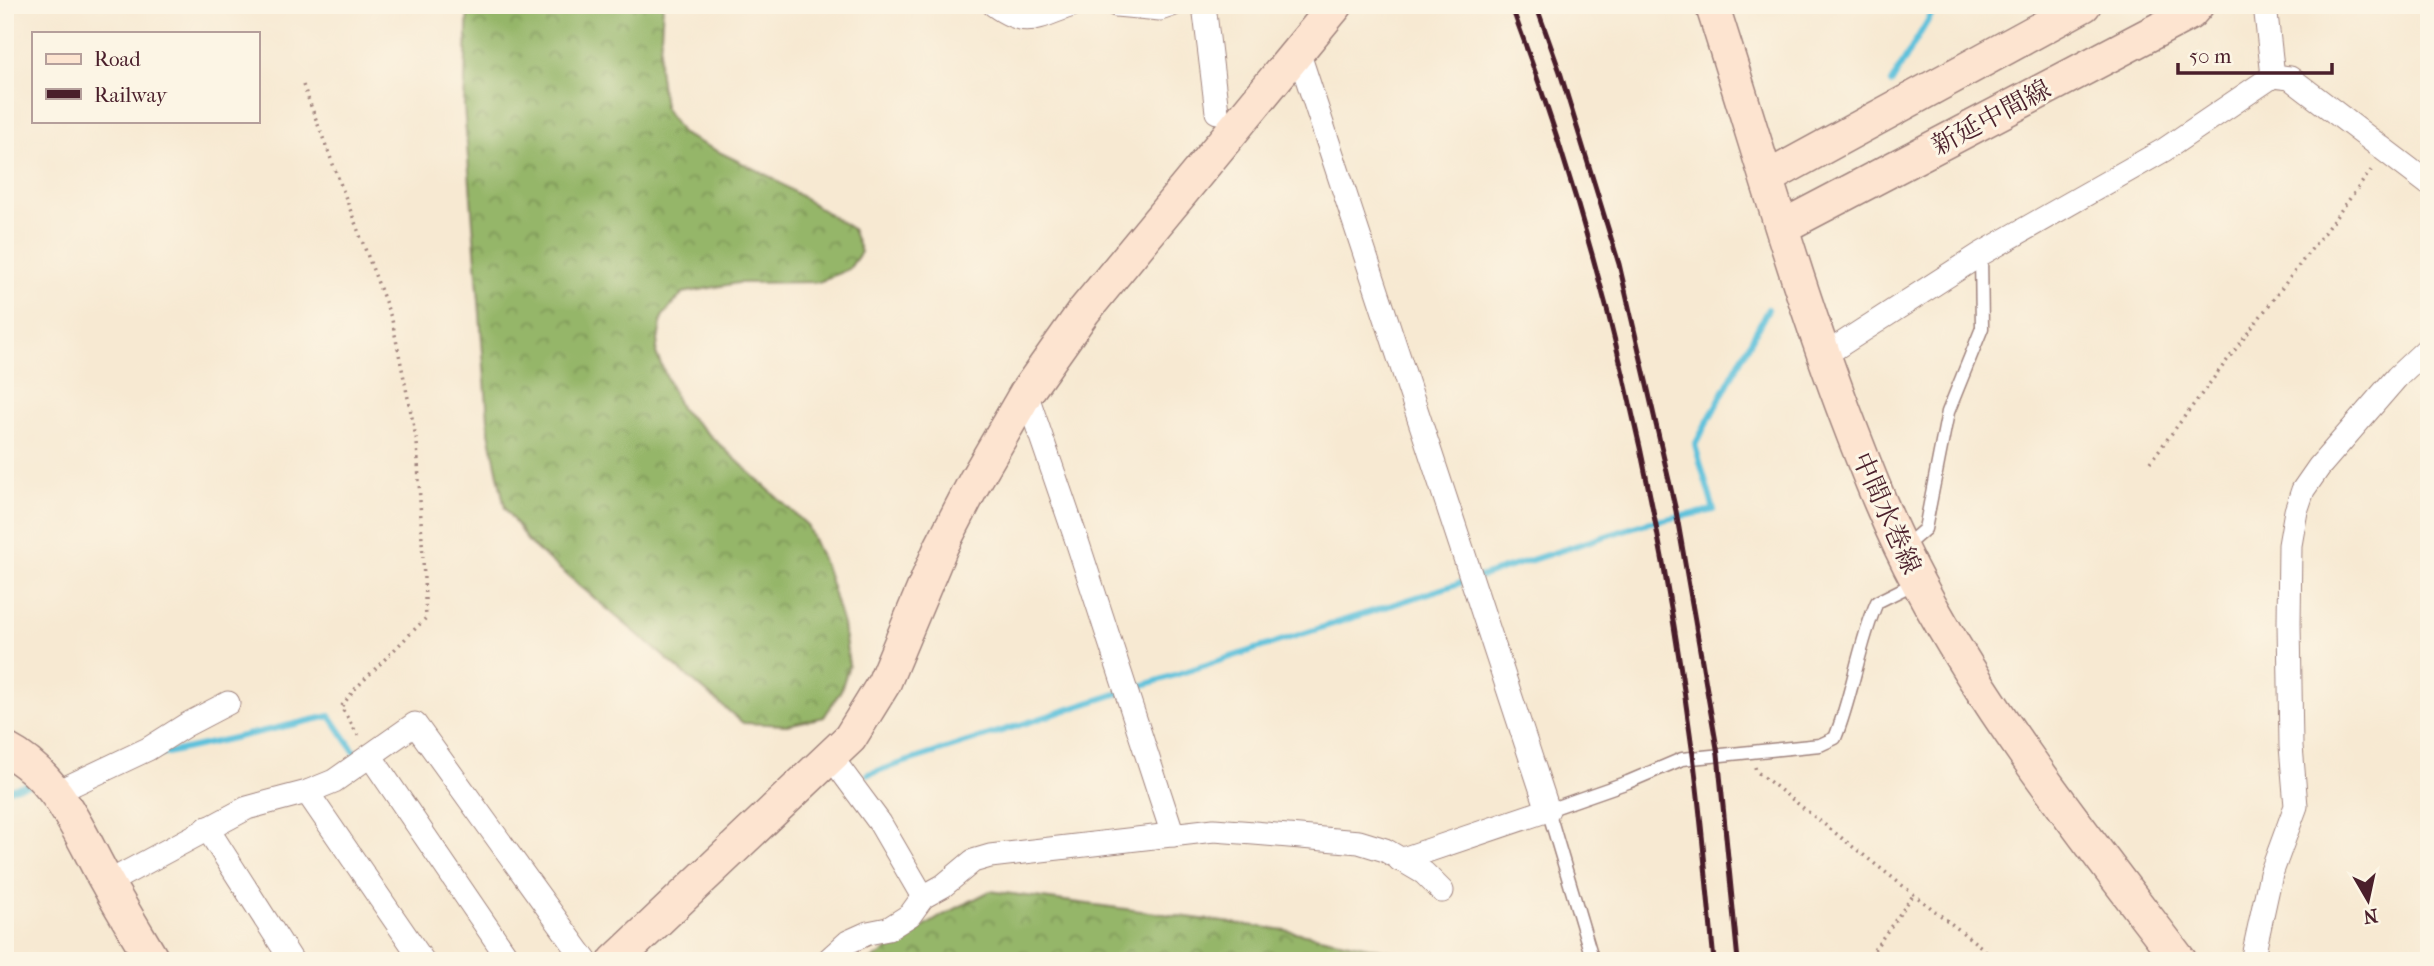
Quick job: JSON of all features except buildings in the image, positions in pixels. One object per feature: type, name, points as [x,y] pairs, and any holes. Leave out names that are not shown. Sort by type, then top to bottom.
[{"type":"main road","points":[[615,961],[850,738],[884,683],[941,547],[975,481],[1026,393],[1092,300],[1336,5]]},
{"type":"main road","name":"中間水巻線","points":[[1712,5],[1823,356],[1878,499],[1917,582],[1956,652],[2055,796],[2180,961]]},
{"type":"main road","name":"新延中間線","points":[[1767,177],[2084,5]]},
{"type":"main road","name":"新延中間線","points":[[1782,227],[2190,13],[2197,5]]},
{"type":"main road","points":[[5,749],[32,767],[57,792],[153,961]]},
{"type":"street","points":[[994,5],[1011,18],[1030,20],[1072,5]]},
{"type":"street","points":[[1116,5],[1160,9],[1172,5]]},
{"type":"street","points":[[1205,5],[1217,112]]},
{"type":"street","points":[[2265,5],[2273,76]]},
{"type":"street","points":[[1298,51],[1548,810],[1400,860]]},
{"type":"street","points":[[1823,356],[1981,254],[2164,150],[2273,76],[2290,78],[2429,184]]},
{"type":"street","points":[[2252,961],[2271,874],[2295,806],[2289,623],[2290,545],[2295,511],[2303,490],[2319,467],[2397,377],[2429,347]]},
{"type":"street","points":[[1026,393],[1173,835]]},
{"type":"street","points":[[57,792],[148,749],[228,703]]},
{"type":"street","points":[[107,883],[247,807],[307,792],[334,781],[415,724],[586,961]]},
{"type":"street","points":[[371,757],[510,961]]},
{"type":"street","points":[[831,757],[880,823],[923,897]]},
{"type":"street","points":[[307,792],[423,961]]},
{"type":"street","points":[[207,828],[292,961]]},
{"type":"street","points":[[827,961],[848,942],[868,933],[888,929],[910,915],[923,897],[943,886],[974,861],[990,856],[1214,830],[1359,842],[1385,850],[1424,873],[1442,891]]},
{"type":"lane","points":[[1902,549],[1926,529],[1948,412],[1982,328],[1981,254]]},
{"type":"lane","points":[[1593,961],[1548,810],[1628,782],[1682,759],[1820,745],[1835,738],[1866,627],[1877,602],[1917,582]]},
{"type":"path","points":[[303,85],[392,320],[417,442],[426,618],[356,688],[341,707],[371,757]]},
{"type":"path","points":[[2150,462],[2386,151]]},
{"type":"path","points":[[1749,752],[1756,771],[1999,961]]},
{"type":"path","points":[[1866,961],[1914,894]]},
{"type":"green space","points":[[468,5],[663,5],[659,67],[664,107],[682,134],[769,176],[852,229],[861,252],[849,269],[819,282],[738,283],[683,293],[662,317],[656,353],[680,408],[807,525],[827,571],[843,625],[849,665],[841,690],[824,717],[787,725],[743,723],[529,543],[505,508],[489,432],[464,106]]},
{"type":"green space","points":[[990,891],[1285,930],[1438,961],[870,961],[943,915]]},
{"type":"waterway","points":[[1891,83],[1937,5]]},
{"type":"waterway","points":[[868,774],[1646,523],[1714,510],[1695,445],[1768,309]]},
{"type":"waterway","points":[[154,756],[330,716],[358,757]]},
{"type":"waterway","points":[[5,790],[34,783]]},
{"type":"railway","points":[[1511,5],[1573,188],[1599,281],[1645,470],[1693,755],[1714,961]]},
{"type":"railway","points":[[1536,5],[1560,72],[1619,264],[1676,511],[1718,754],[1738,961]]}]
